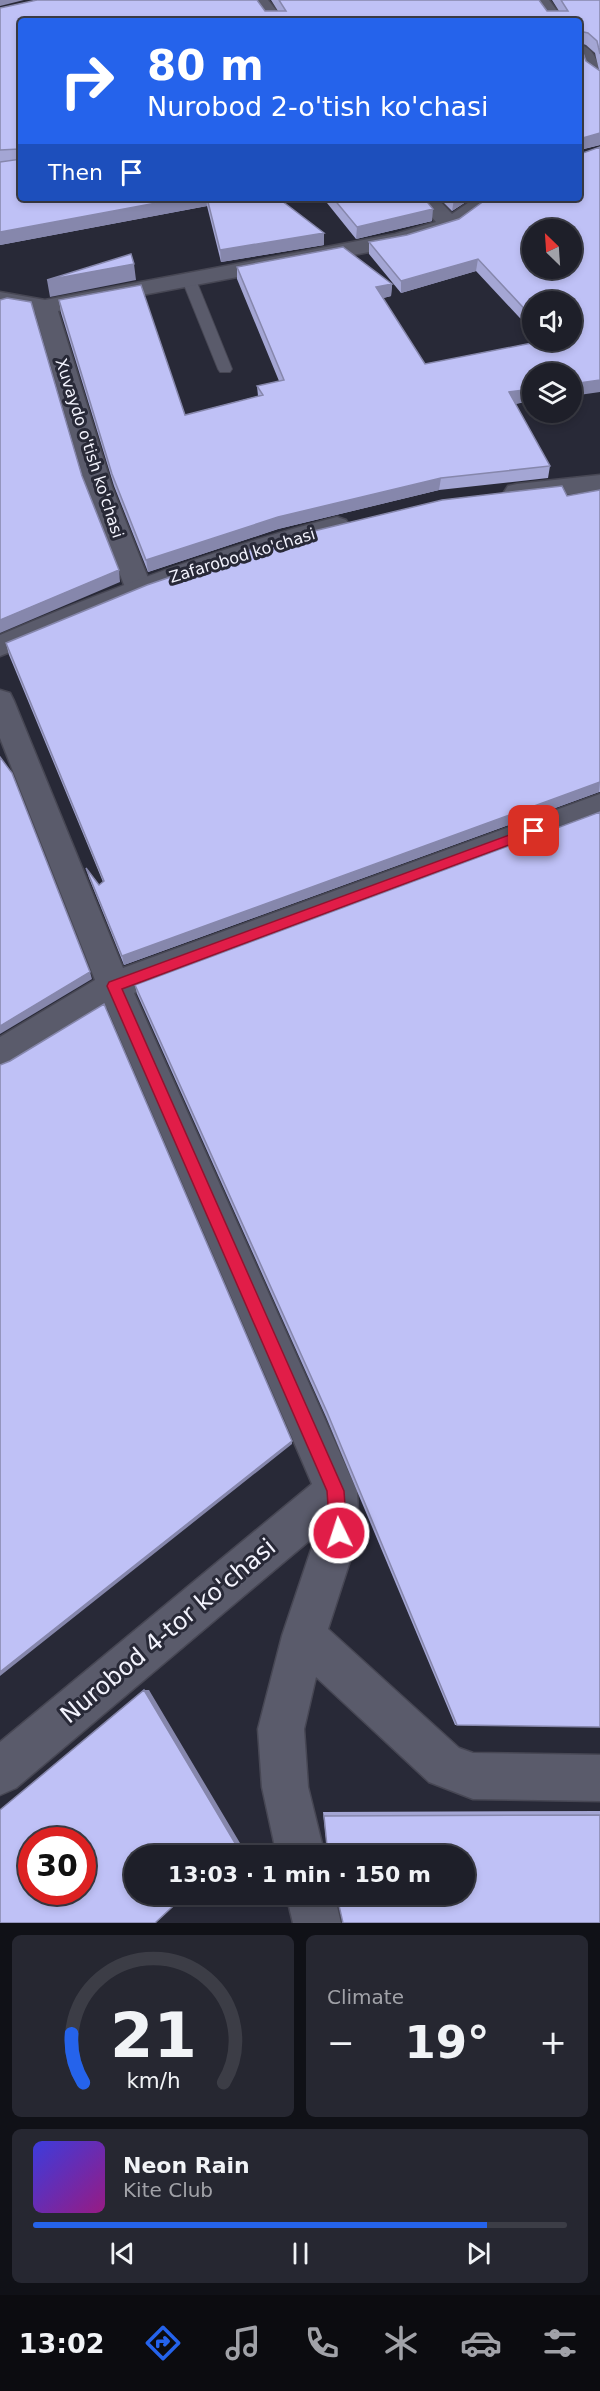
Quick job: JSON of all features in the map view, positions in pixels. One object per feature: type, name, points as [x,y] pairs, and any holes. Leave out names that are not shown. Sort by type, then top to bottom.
[{"type":"street","points":[[259,0],[274,18]]},
{"type":"street","points":[[540,0],[554,18]]},
{"type":"street","points":[[582,54],[600,76]]},
{"type":"street","points":[[429,201],[450,225]]},
{"type":"street","points":[[0,299],[45,307],[398,240],[450,225],[485,201]]},
{"type":"street","name":"Xuvaydo o'tish ko'chasi","points":[[45,307],[99,487],[138,588]]},
{"type":"street","points":[[498,494],[600,483]]},
{"type":"street","name":"Zafarobod ko'chasi","points":[[0,646],[138,588],[279,540],[360,520]]},
{"type":"street","points":[[0,701],[114,986],[336,1491],[339,1533],[304,1636],[281,1729],[285,1787],[298,1845]]},
{"type":"street","points":[[0,1056],[114,986],[600,806]]},
{"type":"street","name":"Nurobod 4-tor ko'chasi","points":[[0,1772],[336,1491]]},
{"type":"street","points":[[304,1636],[445,1766],[473,1776],[600,1778]]},
{"type":"street","points":[[313,1905],[317,1923]]},
{"type":"lane","points":[[189,279],[225,369]]},
{"type":"building","points":[[37,0],[257,0],[265,11],[286,11],[279,0],[539,0],[547,11],[568,11],[561,0],[600,0],[600,54],[597,41],[588,33],[582,32],[582,18],[18,18],[18,149],[0,150],[0,8]]},
{"type":"building","points":[[582,50],[586,61],[600,71],[600,133],[582,138]]},
{"type":"building","points":[[600,147],[600,380],[582,383],[582,363],[522,363],[522,390],[509,392],[522,415],[522,423],[526,423],[550,466],[441,478],[278,517],[146,560],[112,474],[59,300],[141,285],[185,415],[263,395],[257,386],[284,380],[237,267],[343,247],[392,284],[376,287],[425,364],[522,345],[522,351],[582,351],[582,291],[522,291],[522,306],[478,259],[401,281],[369,242],[407,235],[459,219],[484,201],[582,201],[582,153]]},
{"type":"building","points":[[18,159],[18,201],[167,201],[0,232],[0,162]]},
{"type":"building","points":[[208,201],[282,201],[324,233],[220,250]]},
{"type":"building","points":[[335,201],[426,201],[433,209],[357,227]]},
{"type":"building","points":[[131,254],[134,264],[47,280]]},
{"type":"building","points":[[7,298],[31,302],[82,476],[119,570],[0,620],[0,300]]},
{"type":"building","points":[[562,486],[567,496],[600,490],[600,782],[122,956],[86,868],[99,885],[104,881],[6,643],[147,585],[285,538],[442,500]]},
{"type":"building","points":[[0,757],[12,773],[90,972],[0,1026]]},
{"type":"building","points":[[600,812],[600,1727],[457,1725],[327,1412],[135,985]]},
{"type":"building","points":[[104,1004],[292,1441],[0,1672],[0,1065]]},
{"type":"building","points":[[144,1690],[236,1845],[124,1845],[124,1905],[174,1905],[155,1923],[0,1923],[0,1810]]},
{"type":"building","points":[[600,1815],[600,1923],[343,1923],[339,1905],[475,1905],[475,1845],[327,1845],[324,1816]]},
{"type":"route","points":[[339,1533],[336,1491],[114,986],[534,831]]}]
